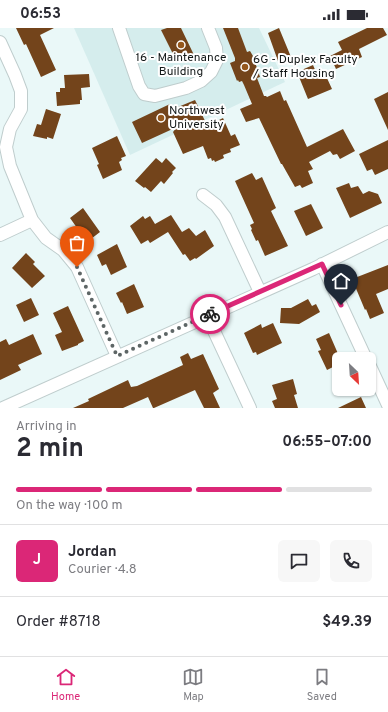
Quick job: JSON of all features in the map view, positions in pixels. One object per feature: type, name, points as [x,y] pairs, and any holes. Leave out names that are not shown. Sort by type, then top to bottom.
[{"type":"street","points":[[119,28],[139,86],[144,94],[155,96],[186,88],[201,81],[211,72],[217,60],[216,48],[208,28]]},
{"type":"street","points":[[0,42],[16,75],[21,91],[21,108],[10,129],[6,147],[10,166],[32,220],[46,238],[63,250],[77,267],[117,356]]},
{"type":"street","points":[[204,195],[216,205],[225,217],[260,292]]},
{"type":"street","points":[[0,235],[32,220]]},
{"type":"street","points":[[3,408],[322,264],[388,232]]},
{"type":"street","points":[[322,264],[363,352]]},
{"type":"street","points":[[207,316],[250,408]]},
{"type":"street","points":[[376,379],[388,405]]},
{"type":"shaded area","name":"Northwest University","points":[[74,28],[259,28],[285,82],[130,155]]},
{"type":"building","points":[[16,28],[54,28],[40,35],[56,70],[41,77],[26,44],[24,45]]},
{"type":"building","name":"16 - Maintenance Building","points":[[167,28],[181,28],[194,55],[180,60],[177,54],[174,56],[161,30]]},
{"type":"building","points":[[223,28],[238,28],[247,52],[250,51],[253,56],[260,77],[257,78],[264,96],[267,97],[280,91],[284,101],[286,100],[307,147],[343,129],[355,151],[340,159],[337,154],[333,155],[330,151],[309,162],[313,169],[308,171],[313,183],[302,188],[300,185],[295,187],[281,164],[259,118],[246,122],[240,109],[252,104],[242,81],[237,81],[230,63],[235,61],[235,58]]},
{"type":"building","points":[[279,28],[291,57],[278,61],[268,33]]},
{"type":"building","points":[[367,28],[383,28],[387,35],[359,49],[362,57],[336,69],[330,56],[342,50],[338,42]]},
{"type":"building","points":[[313,65],[319,79],[326,76],[332,89],[308,99],[297,72]]},
{"type":"building","points":[[89,74],[90,87],[81,88],[82,100],[80,100],[80,104],[57,106],[56,92],[60,92],[60,88],[65,88],[64,75]]},
{"type":"building","points":[[388,92],[388,130],[374,99]]},
{"type":"building","points":[[195,100],[206,123],[223,118],[231,136],[235,134],[240,145],[230,149],[231,152],[223,155],[224,158],[215,162],[214,160],[212,161],[211,158],[208,159],[203,146],[183,154],[173,132],[177,127],[142,143],[132,122],[170,104],[172,108]]},
{"type":"building","points":[[46,109],[61,114],[53,139],[33,136],[37,124],[41,125]]},
{"type":"building","points":[[117,136],[126,156],[121,158],[122,160],[119,162],[122,170],[103,179],[97,165],[99,164],[92,148]]},
{"type":"building","points":[[388,140],[388,169],[375,175],[372,169],[367,171],[359,154]]},
{"type":"building","points":[[156,158],[162,163],[166,158],[176,168],[164,184],[161,181],[151,192],[135,181]]},
{"type":"building","points":[[252,173],[256,180],[262,177],[276,208],[271,211],[288,246],[265,256],[258,240],[256,241],[251,230],[250,225],[254,223],[235,181]]},
{"type":"building","points":[[349,183],[351,188],[358,186],[363,194],[369,191],[378,194],[382,203],[350,218],[336,188]]},
{"type":"building","points":[[311,204],[323,228],[306,236],[294,211]]},
{"type":"building","points":[[83,208],[100,232],[87,242],[70,218]]},
{"type":"building","points":[[171,215],[182,232],[189,228],[196,236],[205,230],[214,246],[196,259],[195,258],[190,261],[185,254],[183,255],[168,232],[150,243],[148,240],[141,244],[130,226],[143,216],[145,219],[150,216],[155,224]]},
{"type":"building","points":[[117,244],[127,267],[111,275],[106,264],[102,266],[97,255]]},
{"type":"building","points":[[26,253],[35,262],[33,264],[45,276],[32,288],[12,268]]},
{"type":"building","points":[[388,265],[388,289],[376,294],[384,313],[370,319],[352,279]]},
{"type":"building","points":[[134,284],[144,307],[127,314],[116,293]]},
{"type":"building","points":[[31,298],[39,315],[24,322],[16,305]]},
{"type":"building","points":[[308,299],[312,306],[316,304],[320,312],[299,324],[280,323],[281,308],[291,308]]},
{"type":"building","points":[[68,306],[84,341],[62,351],[55,335],[62,332],[53,313]]},
{"type":"building","points":[[273,323],[282,343],[257,355],[256,352],[253,353],[244,333],[261,324],[262,328]]},
{"type":"building","points":[[329,333],[337,352],[332,352],[332,368],[327,370],[318,351],[321,350],[316,339]]},
{"type":"building","points":[[33,334],[42,354],[18,365],[21,370],[0,380],[0,342],[6,339],[9,345]]},
{"type":"building","points":[[188,353],[191,359],[203,354],[219,389],[213,393],[220,408],[204,408],[195,390],[154,408],[148,397],[123,408],[73,408],[89,401],[88,399],[128,380],[131,387],[137,386],[183,365],[180,357]]},
{"type":"building","points":[[293,379],[297,394],[294,395],[298,408],[275,408],[272,401],[277,399],[272,385]]},
{"type":"building","points":[[361,397],[366,408],[338,408]]},
{"type":"way so far","points":[[77,267],[117,356],[210,314]]},
{"type":"place","name":"16 - Maintenance Building","points":[[181,45]]},
{"type":"place","name":"6G - Duplex Faculty / Staff Housing","points":[[245,67]]},
{"type":"place","name":"Northwest University","points":[[161,118]]},
{"type":"route","points":[[210,314],[322,264],[341,305]]}]
